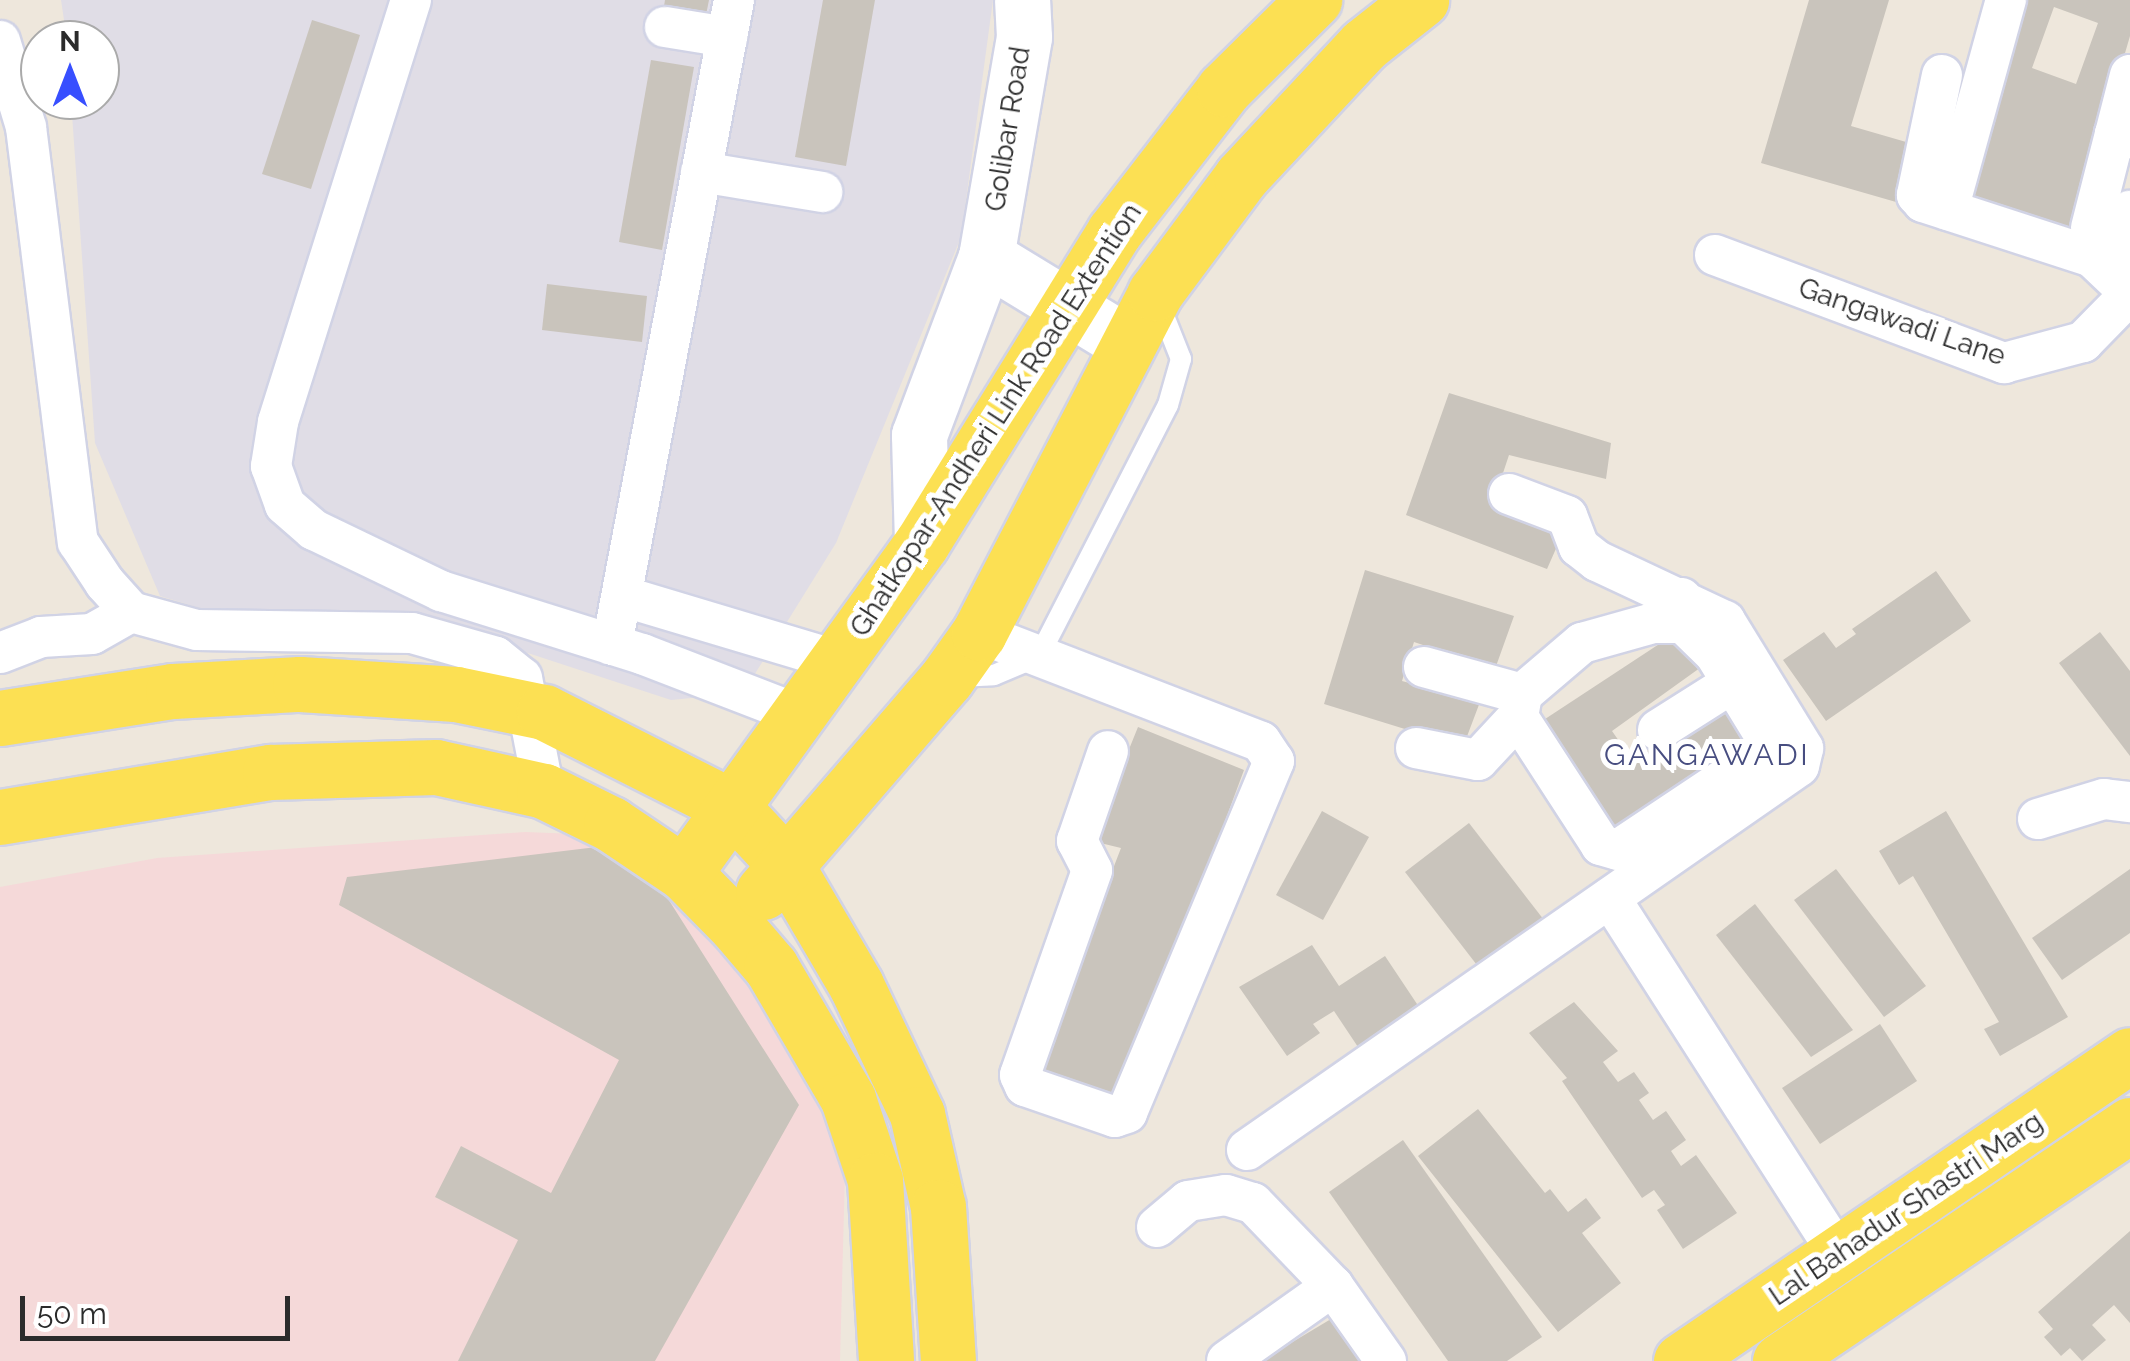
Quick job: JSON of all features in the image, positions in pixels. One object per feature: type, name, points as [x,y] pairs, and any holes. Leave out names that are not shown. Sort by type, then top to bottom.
[{"type":"main road","name":"Ghatkopar-Andheri Link Road Extention","points":[[684,873],[922,543],[1066,308],[1224,89],[1314,0]]},
{"type":"main road","points":[[736,926],[947,678],[978,633],[1155,293],[1241,177],[1364,45],[1421,0]]},
{"type":"main road","points":[[0,718],[172,691],[300,684],[456,694],[533,710],[732,808],[785,864],[856,985],[917,1114],[943,1276],[948,1361]]},
{"type":"main road","points":[[0,817],[270,772],[436,767],[544,791],[611,824],[684,873],[736,926],[771,967],[848,1099],[868,1146],[883,1273],[886,1361]]},
{"type":"main road","name":"Lal Bahadur Shastri Marg","points":[[1681,1361],[2130,1056]]},
{"type":"main road","name":"Lal Bahadur Shastri Marg","points":[[1780,1361],[2130,1125]]},
{"type":"main road","points":[[868,1146],[923,1142]]},
{"type":"main road","points":[[883,1273],[943,1276]]},
{"type":"street","points":[[412,0],[278,422],[271,466],[284,505],[314,530],[442,591],[612,645],[800,715]]},
{"type":"street","points":[[1948,210],[2006,0]]},
{"type":"street","name":"Golibar Road","points":[[922,543],[920,435],[986,258],[1034,12]]},
{"type":"street","points":[[612,645],[730,18],[665,27]]},
{"type":"street","points":[[0,41],[26,127],[78,542],[130,612],[197,630],[412,633],[466,646],[522,678],[533,710],[544,791]]},
{"type":"street","points":[[1942,74],[1918,195],[1948,210],[2092,257],[2125,288]]},
{"type":"street","points":[[2091,228],[2122,136],[2130,75]]},
{"type":"street","points":[[701,172],[822,192]]},
{"type":"street","points":[[2125,288],[2130,211]]},
{"type":"street","name":"Gangawadi Lane","points":[[1715,255],[2004,363],[2083,342],[2125,288]]},
{"type":"street","points":[[986,258],[1128,343]]},
{"type":"street","points":[[1247,1150],[1798,766],[1765,736],[1732,682],[1683,623],[1579,548],[1567,516],[1509,494]]},
{"type":"street","points":[[622,596],[838,661]]},
{"type":"street","points":[[1416,748],[1478,760],[1520,706],[1582,643],[1667,610],[1725,621],[1802,748],[1762,754],[1618,850],[1602,844],[1520,706],[1424,667]]},
{"type":"street","points":[[0,654],[41,637],[92,634],[130,612]]},
{"type":"street","points":[[978,633],[1261,742],[1274,761],[1128,1113],[1116,1117],[1024,1086],[1020,1075],[1092,870],[1077,841],[1108,751]]},
{"type":"street","points":[[1658,730],[1732,682]]},
{"type":"street","points":[[2038,819],[2104,798],[2130,802]]},
{"type":"street","points":[[1610,898],[1839,1255]]},
{"type":"street","points":[[1157,1226],[1188,1201],[1226,1196],[1253,1203],[1333,1286],[1386,1361]]},
{"type":"street","points":[[1227,1361],[1333,1286]]},
{"type":"lane","points":[[947,678],[994,675],[1039,656],[1168,404],[1181,358],[1155,293]]},
{"type":"shaded area","points":[[61,0],[993,0],[961,237],[836,543],[743,693],[671,700],[439,624],[217,613],[160,596],[95,443],[72,120],[120,120],[120,20],[64,20]]},
{"type":"shaded area","points":[[525,832],[601,835],[678,886],[816,1081],[845,1172],[840,1361],[0,1361],[0,887],[157,858]]},
{"type":"building","points":[[665,0],[709,0],[705,20],[663,12]]},
{"type":"building","points":[[823,0],[875,0],[846,166],[795,157]]},
{"type":"building","points":[[1809,0],[1889,0],[1851,126],[1913,144],[1896,202],[1761,163]]},
{"type":"building","points":[[2023,0],[2130,0],[2130,36],[2071,238],[1963,207]],"holes":[[[2054,7],[2098,23],[2076,84],[2032,68]]]},
{"type":"building","points":[[312,20],[360,35],[311,189],[262,174]]},
{"type":"building","points":[[651,60],[694,67],[662,250],[619,242]]},
{"type":"building","points":[[547,284],[647,296],[642,342],[542,330]]},
{"type":"building","points":[[1449,393],[1611,443],[1606,479],[1509,455],[1493,503],[1566,526],[1547,569],[1406,515]]},
{"type":"building","points":[[1365,570],[1514,616],[1495,669],[1414,642],[1402,681],[1480,702],[1463,747],[1324,704]]},
{"type":"building","points":[[1936,571],[1971,621],[1826,721],[1783,660],[1824,632],[1836,648],[1856,634],[1852,629]]},
{"type":"building","points":[[1679,631],[1704,665],[1612,731],[1633,761],[1726,695],[1757,738],[1621,835],[1539,723]]},
{"type":"building","points":[[2100,632],[2130,671],[2130,756],[2059,663]]},
{"type":"building","points":[[1138,727],[1244,770],[1117,1112],[1032,1079],[1121,848],[1092,841]]},
{"type":"building","points":[[1322,811],[1369,837],[1323,920],[1276,895]]},
{"type":"building","points":[[1946,811],[2068,1017],[2000,1056],[1984,1029],[1999,1022],[1913,876],[1899,885],[1879,851]]},
{"type":"building","points":[[1469,823],[1544,920],[1480,969],[1405,872]]},
{"type":"building","points":[[605,846],[644,861],[799,1105],[655,1361],[458,1361],[518,1240],[435,1197],[461,1146],[551,1193],[619,1060],[339,905],[347,877]]},
{"type":"building","points":[[1836,869],[1926,986],[1884,1017],[1794,900]]},
{"type":"building","points":[[2130,869],[2130,933],[2062,980],[2032,938]]},
{"type":"building","points":[[1755,904],[1853,1030],[1811,1057],[1716,935]]},
{"type":"building","points":[[1312,945],[1339,986],[1385,956],[1421,1010],[1360,1050],[1334,1011],[1313,1024],[1320,1033],[1287,1056],[1239,987]]},
{"type":"building","points":[[1574,1002],[1618,1051],[1603,1062],[1618,1082],[1634,1072],[1649,1093],[1639,1100],[1653,1120],[1666,1111],[1686,1140],[1671,1151],[1681,1166],[1696,1155],[1737,1213],[1683,1249],[1657,1210],[1665,1205],[1654,1190],[1642,1198],[1562,1081],[1567,1078],[1529,1033]]},
{"type":"building","points":[[1880,1024],[1917,1081],[1820,1144],[1782,1088]]},
{"type":"building","points":[[1478,1109],[1545,1193],[1550,1189],[1568,1212],[1586,1198],[1601,1218],[1582,1233],[1621,1283],[1558,1332],[1418,1156]]},
{"type":"building","points":[[1403,1140],[1542,1337],[1507,1361],[1448,1361],[1329,1192]]},
{"type":"building","points":[[2130,1231],[2130,1323],[2114,1305],[2092,1325],[2106,1340],[2082,1361],[2070,1348],[2061,1356],[2044,1337],[2053,1329],[2038,1312]]},
{"type":"building","points":[[1341,1313],[1371,1361],[1261,1361]]},
{"type":"district","name":"GANGAWADI","points":[[1707,755]]}]
